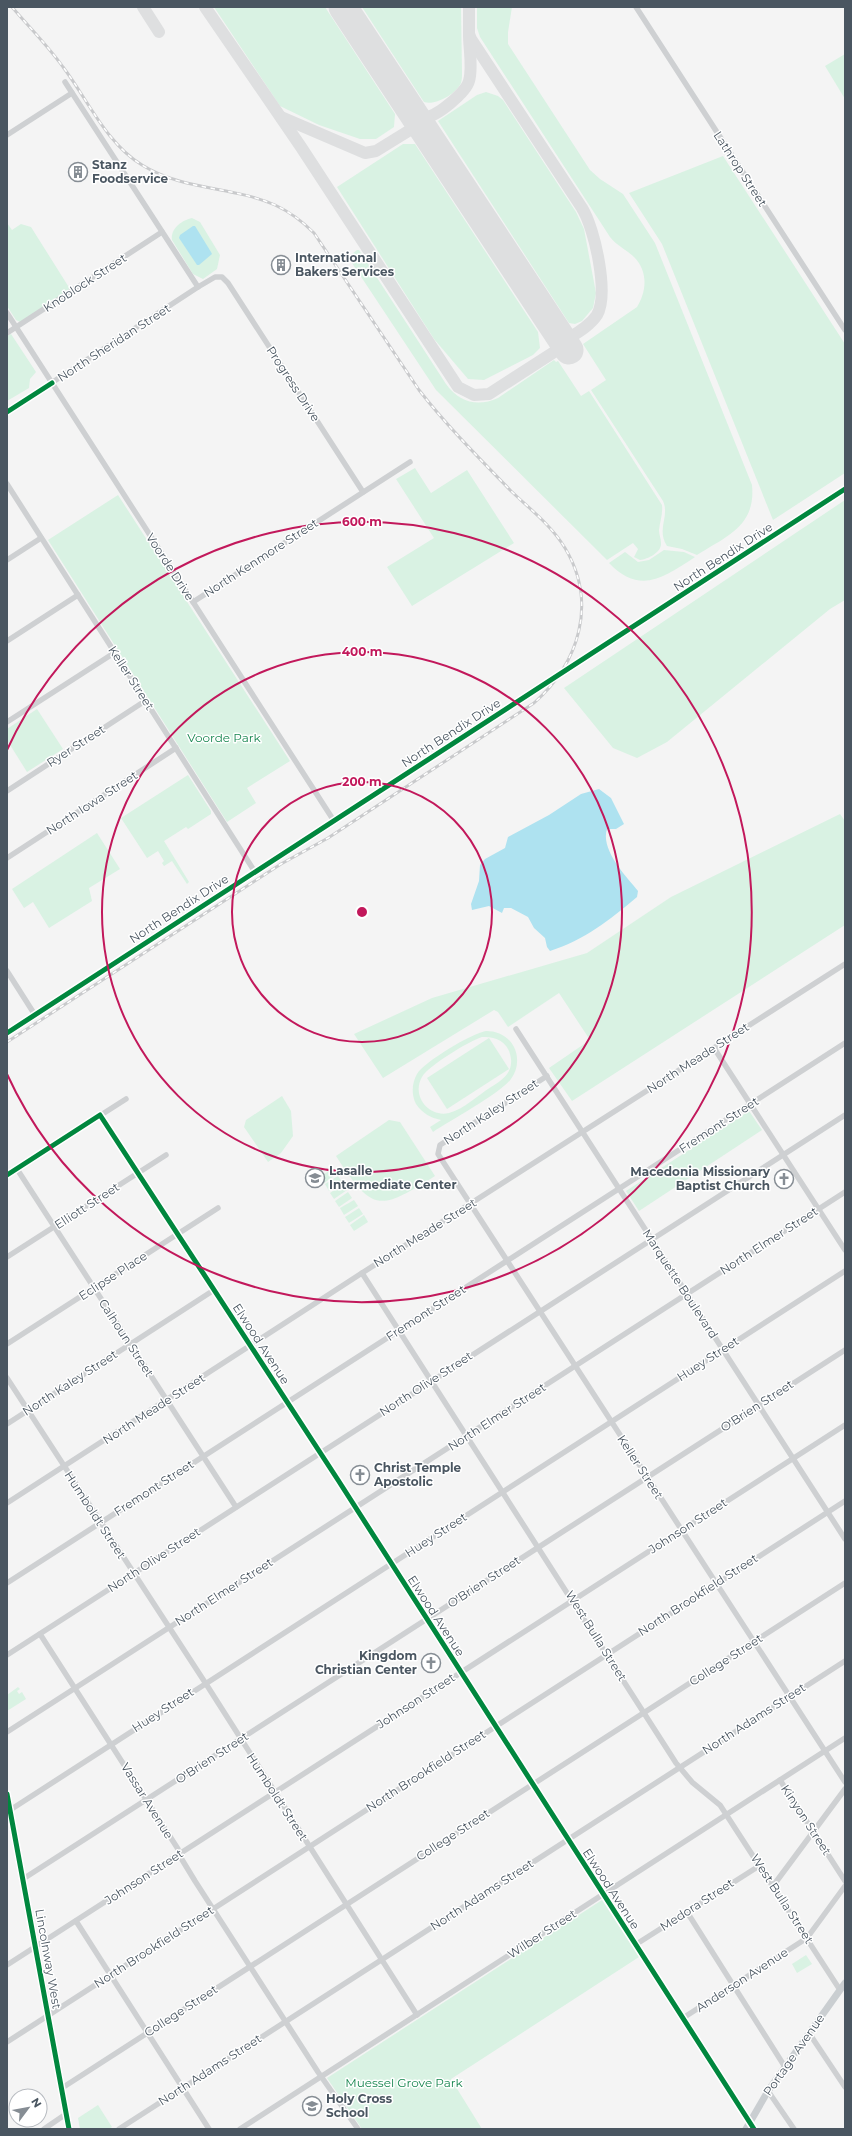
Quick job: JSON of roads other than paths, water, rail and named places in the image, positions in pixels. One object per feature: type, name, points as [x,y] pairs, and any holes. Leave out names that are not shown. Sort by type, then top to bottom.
[{"type":"main road","name":"Lincolnway West","points":[[7,1794],[69,2129]]},
{"type":"main road","name":"Portage Avenue","points":[[746,2129],[768,2092],[845,1983]]},
{"type":"street","name":"Lathrop Street","points":[[636,7],[845,330]]},
{"type":"street","points":[[65,82],[198,287]]},
{"type":"street","points":[[7,135],[72,93]]},
{"type":"street","name":"Knoblock Street","points":[[7,333],[162,232]]},
{"type":"street","name":"North Sheridan Street","points":[[7,412],[198,287],[215,277],[222,277]]},
{"type":"street","name":"Progress Drive","points":[[222,277],[228,283],[363,492]]},
{"type":"street","name":"Voorde Drive","points":[[7,313],[334,821]]},
{"type":"street","name":"North Kenmore Street","points":[[193,602],[410,462]]},
{"type":"street","name":"Keller Street","points":[[7,484],[255,872]]},
{"type":"street","name":"North Bendix Drive","points":[[7,1033],[845,489]]},
{"type":"street","points":[[7,560],[41,538]]},
{"type":"street","points":[[7,641],[78,595]]},
{"type":"street","points":[[7,722],[114,653]]},
{"type":"street","name":"Ryer Street","points":[[7,791],[145,701]]},
{"type":"street","name":"North Iowa Street","points":[[7,858],[176,748]]},
{"type":"street","name":"North Meade Street","points":[[7,1503],[167,1401],[362,1273],[845,964]]},
{"type":"street","points":[[7,971],[35,1015]]},
{"type":"street","name":"Marquette Boulevard","points":[[516,1029],[845,1539]]},
{"type":"street","name":"Fremont Street","points":[[7,1583],[845,1043]]},
{"type":"street","points":[[714,1048],[845,1250]]},
{"type":"street","name":"North Kaley Street","points":[[437,1150],[440,1145],[547,1076]]},
{"type":"street","points":[[7,1175],[126,1099]]},
{"type":"street","name":"North Olive Street","points":[[7,1655],[845,1115]]},
{"type":"street","name":"Elwood Avenue","points":[[100,1116],[251,1346],[754,2129]]},
{"type":"street","name":"Keller Street","points":[[437,1150],[438,1154],[506,1261],[646,1478],[845,1782]]},
{"type":"street","name":"Elliott Street","points":[[7,1257],[166,1155]]},
{"type":"street","name":"Calhoun Street","points":[[17,1169],[236,1507]]},
{"type":"street","name":"North Elmer Street","points":[[7,1732],[845,1192]]},
{"type":"street","name":"Eclipse Place","points":[[7,1344],[218,1208]]},
{"type":"street","name":"Huey Street","points":[[9,1811],[502,1491],[845,1271]]},
{"type":"street","name":"West Bulla Street","points":[[362,1273],[679,1767],[692,1782],[717,1802],[726,1814],[840,1990]]},
{"type":"street","name":"North Kaley Street","points":[[7,1424],[214,1290]]},
{"type":"street","name":"O'Brien Street","points":[[23,1879],[845,1350]]},
{"type":"street","name":"Humboldt Street","points":[[7,1378],[205,1683],[417,2015]]},
{"type":"street","name":"Johnson Street","points":[[7,1965],[845,1425]]},
{"type":"street","name":"North Brookfield Street","points":[[7,2042],[845,1500]]},
{"type":"street","name":"College Street","points":[[62,2088],[845,1583]]},
{"type":"street","name":"Vassar Avenue","points":[[40,1634],[111,1744],[250,1966],[358,2129]]},
{"type":"street","name":"North Adams Street","points":[[119,2129],[845,1661]]},
{"type":"street","name":"Wilber Street","points":[[240,2129],[845,1738]]},
{"type":"street","name":"Kinyon Street","points":[[780,1780],[845,1881]]},
{"type":"street","points":[[773,1886],[845,1789]]},
{"type":"street","name":"Medora Street","points":[[635,1945],[759,1866]]},
{"type":"street","name":"Anderson Avenue","points":[[683,2018],[807,1938],[845,1886]]},
{"type":"street","points":[[687,1912],[785,2067]]},
{"type":"street","points":[[76,1921],[209,2129]]},
{"type":"street","points":[[809,2033],[845,2087]]},
{"type":"street","points":[[768,2092],[794,2129]]},
{"type":"street","points":[[44,2129],[66,2114]]},
{"type":"water","points":[[195,226],[212,254],[199,265],[197,265],[179,238],[180,235]]},
{"type":"water","points":[[599,789],[611,798],[624,824],[616,829],[607,829],[607,846],[616,863],[638,891],[637,897],[617,914],[585,935],[550,951],[547,947],[545,938],[534,928],[528,917],[511,908],[504,908],[502,913],[489,906],[472,910],[471,904],[479,881],[480,865],[485,859],[505,848],[508,837],[549,815],[581,794]]},
{"type":"railway","points":[[7,1042],[281,864],[328,838],[534,703],[550,687],[562,670],[572,651],[579,631],[582,611],[580,590],[575,569],[560,540],[554,532],[511,491],[464,442],[419,390],[314,233],[296,218],[275,205],[242,194],[174,180],[142,165],[129,156],[98,120],[57,59],[12,7]]},
{"type":"place","name":"Stanz Foodservice","points":[[78,172]]},
{"type":"place","name":"International Bakers Services","points":[[281,265]]},
{"type":"place","name":"Lasalle Intermediate Center","points":[[315,1178]]},
{"type":"place","name":"Macedonia Missionary Baptist Church","points":[[784,1179]]},
{"type":"place","name":"Christ Temple Apostolic","points":[[360,1475]]},
{"type":"place","name":"Kingdom Christian Center","points":[[431,1663]]},
{"type":"place","name":"Holy Cross School","points":[[312,2106]]},
{"type":"park label","name":"Voorde Park","points":[[224,738]]},
{"type":"park label","name":"Muessel Grove Park","points":[[404,2083]]}]
